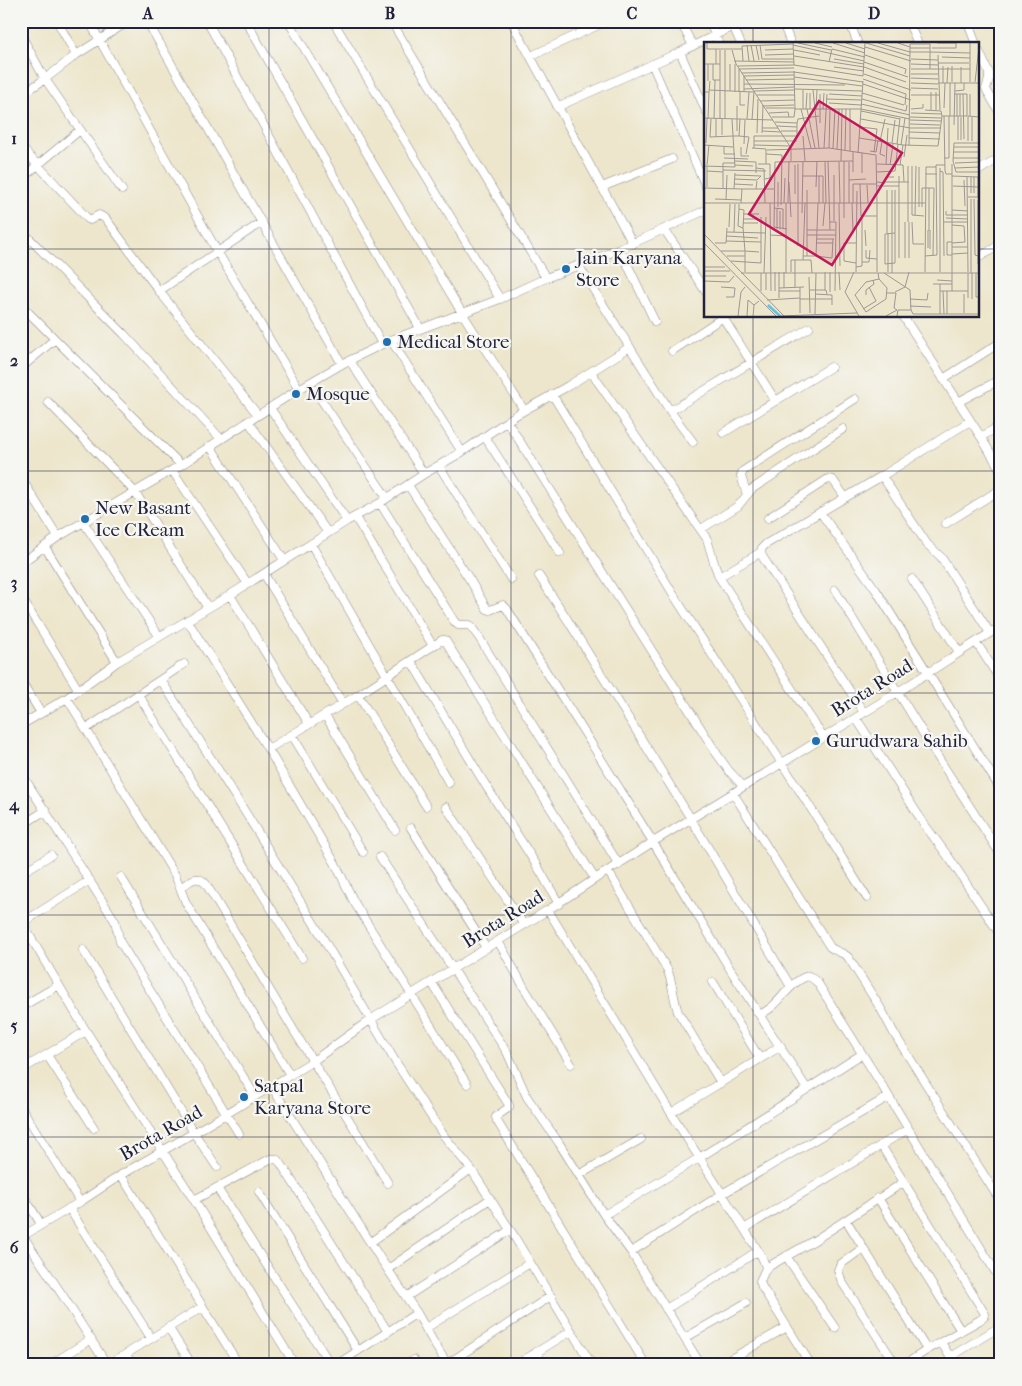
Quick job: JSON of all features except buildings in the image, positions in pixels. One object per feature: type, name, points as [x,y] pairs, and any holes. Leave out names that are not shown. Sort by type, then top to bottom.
[{"type":"street","points":[[57,21],[76,55]]},
{"type":"street","points":[[89,21],[217,251],[299,389]]},
{"type":"street","points":[[21,94],[46,79],[76,55],[129,21]]},
{"type":"street","points":[[147,21],[262,222],[346,362],[424,474]]},
{"type":"street","points":[[207,21],[382,344]]},
{"type":"street","points":[[246,21],[420,328]]},
{"type":"street","points":[[288,21],[462,313],[524,410]]},
{"type":"street","points":[[334,21],[500,299]]},
{"type":"street","points":[[391,21],[546,278]]},
{"type":"street","points":[[512,21],[633,244]]},
{"type":"street","points":[[531,56],[607,21]]},
{"type":"street","points":[[680,21],[693,46]]},
{"type":"street","points":[[709,21],[718,42]]},
{"type":"street","points":[[557,106],[745,21]]},
{"type":"street","points":[[782,21],[790,42]]},
{"type":"street","points":[[849,21],[857,42]]},
{"type":"street","points":[[908,21],[917,42]]},
{"type":"street","points":[[967,21],[975,42]]},
{"type":"street","points":[[733,26],[740,42]]},
{"type":"street","points":[[21,34],[46,79],[122,190]]},
{"type":"street","points":[[680,52],[704,106]]},
{"type":"street","points":[[980,53],[989,73],[986,89],[1001,115]]},
{"type":"street","points":[[652,64],[704,182]]},
{"type":"street","points":[[21,179],[80,130]]},
{"type":"street","points":[[21,147],[88,219],[90,220],[99,215],[106,219],[159,291],[258,415]]},
{"type":"street","points":[[980,169],[1001,157]]},
{"type":"street","points":[[602,188],[672,159]]},
{"type":"street","points":[[21,563],[58,537],[181,465],[299,389],[346,362],[420,328],[500,299],[546,278],[633,244],[704,211]]},
{"type":"street","points":[[159,291],[262,222]]},
{"type":"street","points":[[664,229],[704,289]]},
{"type":"street","points":[[21,230],[124,334],[221,439]]},
{"type":"street","points":[[980,257],[1001,244]]},
{"type":"street","points":[[620,249],[655,322]]},
{"type":"street","points":[[578,265],[670,411],[693,442]]},
{"type":"street","points":[[22,306],[181,465]]},
{"type":"street","points":[[672,351],[722,318]]},
{"type":"street","points":[[725,318],[775,400]]},
{"type":"street","points":[[904,318],[1001,471]]},
{"type":"street","points":[[670,411],[809,328]]},
{"type":"street","points":[[21,368],[55,339]]},
{"type":"street","points":[[391,340],[462,452]]},
{"type":"street","points":[[943,379],[1001,342]]},
{"type":"street","points":[[21,725],[67,698],[117,662],[248,584],[347,521],[462,452],[524,410],[591,372],[630,347]]},
{"type":"street","points":[[723,433],[831,367]]},
{"type":"street","points":[[591,372],[701,529],[711,548],[719,577],[824,737]]},
{"type":"street","points":[[958,402],[1001,379]]},
{"type":"street","points":[[310,383],[454,621],[458,624],[470,625],[480,638],[619,864]]},
{"type":"street","points":[[552,394],[675,597],[867,898]]},
{"type":"street","points":[[747,495],[740,476],[743,472],[855,399]]},
{"type":"street","points":[[48,402],[135,492],[208,608]]},
{"type":"street","points":[[270,408],[347,521]]},
{"type":"street","points":[[248,421],[328,533]]},
{"type":"street","points":[[507,421],[717,754],[743,786]]},
{"type":"street","points":[[719,577],[761,552],[766,544],[882,476],[970,421]]},
{"type":"street","points":[[981,437],[1001,425]]},
{"type":"street","points":[[701,529],[738,506],[752,489],[843,429]]},
{"type":"street","points":[[485,437],[560,553]]},
{"type":"street","points":[[210,446],[284,560]]},
{"type":"street","points":[[439,466],[511,579]]},
{"type":"street","points":[[172,470],[248,584]]},
{"type":"street","points":[[882,476],[927,544],[941,557],[990,633]]},
{"type":"street","points":[[21,478],[58,537]]},
{"type":"street","points":[[768,518],[828,479],[833,480],[845,497]]},
{"type":"street","points":[[408,485],[487,609],[490,610],[503,605],[507,609],[730,969],[807,1089]]},
{"type":"street","points":[[945,524],[1001,489]]},
{"type":"street","points":[[820,512],[876,590],[1001,790]]},
{"type":"street","points":[[355,517],[433,646]]},
{"type":"street","points":[[84,522],[159,636]]},
{"type":"street","points":[[310,544],[449,783]]},
{"type":"street","points":[[45,547],[117,662]]},
{"type":"street","points":[[761,552],[864,714]]},
{"type":"street","points":[[264,574],[343,704]]},
{"type":"street","points":[[539,576],[691,819],[791,987]]},
{"type":"street","points":[[912,579],[959,652]]},
{"type":"street","points":[[835,590],[938,759],[1001,855]]},
{"type":"street","points":[[230,595],[309,724]]},
{"type":"street","points":[[21,597],[78,689]]},
{"type":"street","points":[[187,620],[268,749],[335,863],[354,902],[467,1084]]},
{"type":"street","name":"Brota Road","points":[[22,1237],[121,1175],[290,1076],[370,1020],[454,970],[524,924],[559,904],[594,879],[743,786],[864,714],[1001,626]]},
{"type":"street","points":[[268,749],[387,677],[442,640],[446,641],[594,879]]},
{"type":"street","points":[[976,642],[1001,681]]},
{"type":"street","points":[[411,661],[559,904]]},
{"type":"street","points":[[86,729],[184,664]]},
{"type":"street","points":[[161,680],[316,926],[395,1061],[444,1136],[471,1169],[592,1365]]},
{"type":"street","points":[[21,681],[41,713]]},
{"type":"street","points":[[138,694],[302,958]]},
{"type":"street","points":[[358,695],[426,806]]},
{"type":"street","points":[[67,698],[175,875],[186,904],[290,1076]]},
{"type":"street","points":[[325,715],[395,830]]},
{"type":"street","points":[[856,718],[924,824],[1001,936]]},
{"type":"street","points":[[292,735],[363,852]]},
{"type":"street","points":[[22,775],[116,923],[120,942],[239,1134]]},
{"type":"street","points":[[733,793],[830,947],[835,951],[844,953],[848,957],[1001,1202]]},
{"type":"street","points":[[446,807],[524,924]]},
{"type":"street","points":[[21,826],[46,810]]},
{"type":"street","points":[[410,828],[486,948]]},
{"type":"street","points":[[21,873],[51,855]]},
{"type":"street","points":[[380,857],[507,1052],[527,1097],[559,1143],[604,1215],[631,1252],[701,1365]]},
{"type":"street","points":[[608,871],[667,969],[672,979],[674,1001],[678,1012],[721,1082]]},
{"type":"street","points":[[120,878],[254,1096]]},
{"type":"street","points":[[180,888],[198,878],[206,884],[388,1183]]},
{"type":"street","points":[[90,880],[22,922],[86,1031],[194,1200],[295,1365]]},
{"type":"street","points":[[548,910],[671,1113],[758,1251],[766,1268]]},
{"type":"street","points":[[498,941],[571,1064]]},
{"type":"street","points":[[83,950],[217,1167]]},
{"type":"street","points":[[760,1014],[775,1004],[791,987],[806,977],[810,976],[814,979],[1001,1282]]},
{"type":"street","points":[[713,982],[760,1058]]},
{"type":"street","points":[[432,983],[509,1105],[507,1110],[496,1117],[497,1121],[646,1365]]},
{"type":"street","points":[[21,1007],[59,985]]},
{"type":"street","points":[[21,1070],[86,1031]]},
{"type":"street","points":[[671,1113],[781,1046]]},
{"type":"street","points":[[604,1215],[700,1158],[862,1054]]},
{"type":"street","points":[[47,1055],[94,1128]]},
{"type":"street","points":[[272,1087],[417,1313],[447,1364],[550,1296]]},
{"type":"street","points":[[631,1252],[722,1194],[888,1097]]},
{"type":"street","points":[[21,1107],[80,1202]]},
{"type":"street","points":[[744,1229],[908,1129]]},
{"type":"street","points":[[579,1175],[641,1139]]},
{"type":"street","points":[[881,1145],[985,1314],[980,1320],[904,1365]]},
{"type":"street","points":[[194,1200],[270,1159],[276,1159],[280,1162],[388,1332]]},
{"type":"street","points":[[371,1242],[471,1169]]},
{"type":"street","points":[[121,1175],[238,1365]]},
{"type":"street","points":[[811,1365],[762,1287],[760,1281],[766,1268],[815,1240],[904,1182]]},
{"type":"street","points":[[218,1188],[331,1365]]},
{"type":"street","points":[[21,1192],[42,1224]]},
{"type":"street","points":[[259,1192],[358,1351]]},
{"type":"street","points":[[878,1198],[962,1330]]},
{"type":"street","points":[[388,1269],[490,1200]]},
{"type":"street","points":[[69,1208],[151,1338]]},
{"type":"street","points":[[846,1220],[927,1350]]},
{"type":"street","points":[[406,1297],[510,1230]]},
{"type":"street","points":[[22,1237],[104,1360],[108,1362],[113,1362],[202,1307]]},
{"type":"street","points":[[863,1248],[841,1264],[838,1270],[842,1282],[896,1365]]},
{"type":"street","points":[[666,1309],[758,1251]]},
{"type":"street","points":[[786,1256],[834,1328]]},
{"type":"street","points":[[426,1328],[530,1263]]},
{"type":"street","points":[[684,1338],[746,1303]]},
{"type":"street","points":[[336,1365],[417,1313]]},
{"type":"street","points":[[720,1365],[787,1326]]},
{"type":"street","points":[[950,1357],[1001,1326]]},
{"type":"street","points":[[168,1327],[192,1365]]},
{"type":"street","points":[[516,1365],[571,1331]]},
{"type":"street","points":[[50,1365],[91,1339]]},
{"type":"street","points":[[941,1342],[955,1365]]},
{"type":"street","points":[[536,1352],[544,1365]]},
{"type":"street","points":[[126,1354],[132,1365]]},
{"type":"street","points":[[406,1365],[414,1360]]},
{"type":"place","name":"Jain Karyana Store","points":[[566,269]]},
{"type":"place","name":"Medical Store","points":[[387,342]]},
{"type":"place","name":"Mosque","points":[[296,394]]},
{"type":"place","name":"New Basant Ice CReam","points":[[85,519]]},
{"type":"place","name":"Gurudwara Sahib","points":[[816,741]]},
{"type":"place","name":"Satpal Karyana Store","points":[[244,1097]]}]
